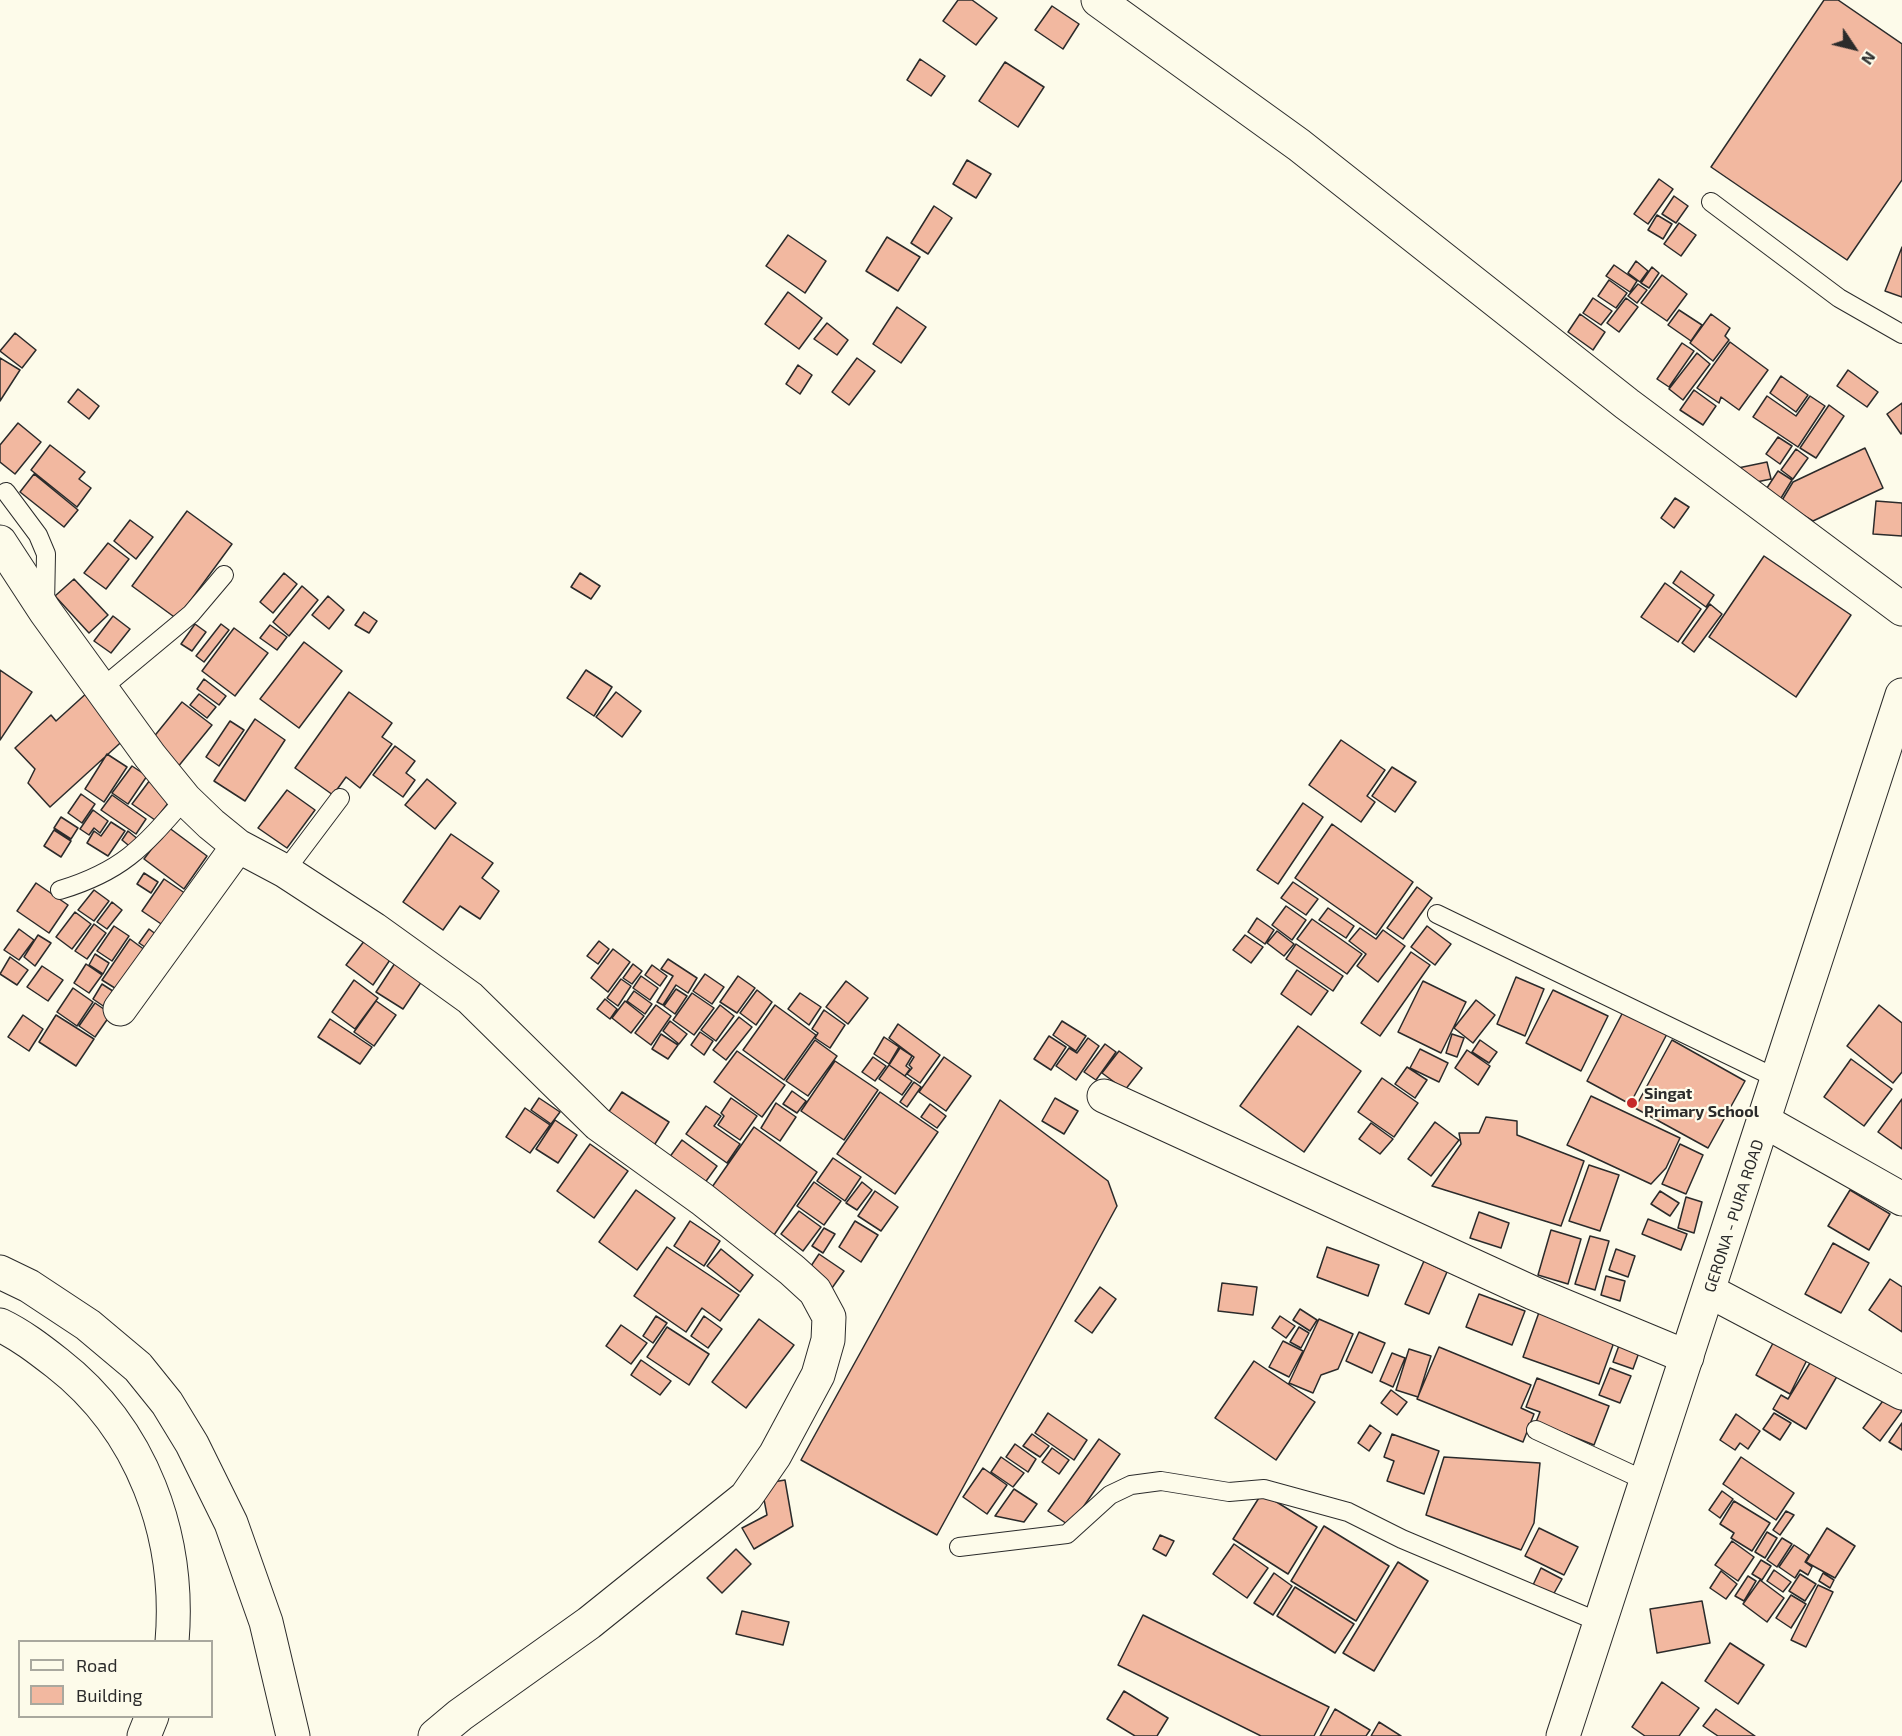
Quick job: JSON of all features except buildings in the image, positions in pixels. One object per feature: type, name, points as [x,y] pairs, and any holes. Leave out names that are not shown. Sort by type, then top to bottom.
[{"type":"main road","points":[[1098,0],[1299,145],[1627,404],[1902,609]]},
{"type":"main road","points":[[0,543],[45,611],[184,799],[238,846],[285,871],[418,959],[470,998],[598,1124],[702,1199],[792,1270],[815,1291],[829,1317],[828,1340],[818,1375],[775,1455],[746,1497],[589,1623],[460,1715],[435,1736]]},
{"type":"main road","name":"GERONA - PURA ROAD","points":[[1563,1736],[1902,695]]},
{"type":"main road","points":[[120,1010],[238,846]]},
{"type":"main road","points":[[1104,1096],[1395,1227],[1533,1293],[1687,1358]]},
{"type":"main road","points":[[1764,1121],[1902,1199]]},
{"type":"main road","points":[[0,1272],[29,1286],[88,1325],[138,1368],[167,1402],[192,1444],[231,1523],[266,1622],[293,1736]]},
{"type":"main road","points":[[1709,1291],[1902,1393]]},
{"type":"main road","points":[[0,1325],[37,1347],[75,1376],[98,1399],[122,1430],[152,1489],[169,1550],[174,1618],[172,1640]]},
{"type":"main road","points":[[144,1736],[151,1718]]},
{"type":"lane","points":[[1711,202],[1839,298],[1902,334]]},
{"type":"lane","points":[[6,492],[38,535],[46,554],[45,611]]},
{"type":"lane","points":[[102,688],[191,614],[224,575]]},
{"type":"lane","points":[[285,871],[340,798]]},
{"type":"lane","points":[[60,890],[92,880],[121,864],[148,842],[184,799]]},
{"type":"lane","points":[[1437,914],[1778,1079]]},
{"type":"lane","points":[[1536,1430],[1646,1481]]},
{"type":"lane","points":[[959,1547],[1067,1534],[1110,1495],[1131,1485],[1161,1482],[1229,1492],[1264,1489],[1348,1512],[1402,1539],[1599,1622]]},
{"type":"place","name":"Singat Primary School","points":[[1632,1103]]}]
